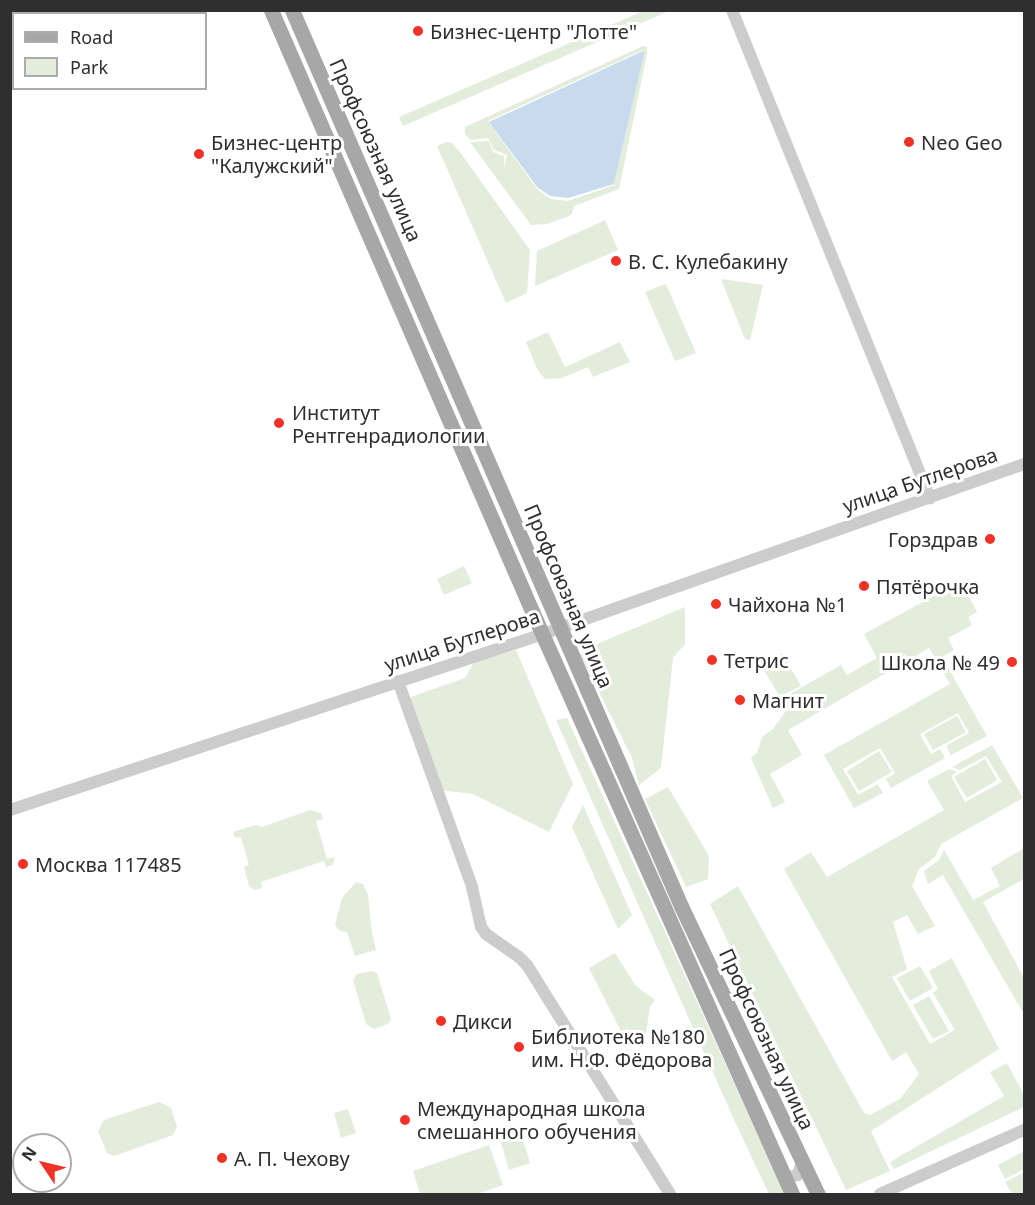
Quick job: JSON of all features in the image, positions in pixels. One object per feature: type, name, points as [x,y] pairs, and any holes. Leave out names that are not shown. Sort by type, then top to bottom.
[{"type":"main road","name":"Профсоюзная улица","points":[[271,10],[543,634],[792,1194]]},
{"type":"main road","name":"Профсоюзная улица","points":[[292,10],[686,918],[818,1194]]},
{"type":"street","points":[[732,10],[930,498]]},
{"type":"street","name":"улица Бутлерова","points":[[10,810],[543,634],[1024,464]]},
{"type":"street","points":[[398,681],[472,886],[481,927],[486,934],[527,965],[670,1194]]},
{"type":"street","points":[[880,1194],[1024,1130]]},
{"type":"street","points":[[781,1172],[789,1177],[798,1175],[802,1161]]},
{"type":"green space","points":[[11,11],[74,12],[12,12],[11,81]]},
{"type":"green space","points":[[643,11],[669,11],[403,126],[399,117]]},
{"type":"green space","points":[[643,46],[647,47],[619,189],[574,206],[569,216],[547,224],[531,225],[470,142],[489,141],[493,152],[504,156],[504,168],[507,155],[494,150],[488,138],[471,140],[465,134],[465,127]],"holes":[[[645,49],[614,185],[568,201],[551,199],[538,190],[488,121]]]},
{"type":"green space","points":[[446,142],[452,143],[460,152],[530,250],[527,293],[506,303],[437,146]]},
{"type":"green space","points":[[605,220],[618,250],[535,286],[537,251]]},
{"type":"green space","points":[[721,279],[763,285],[750,340],[745,339]]},
{"type":"green space","points":[[666,284],[696,353],[675,361],[645,292]]},
{"type":"green space","points":[[548,332],[565,367],[620,342],[630,362],[593,377],[588,367],[562,378],[545,379],[538,371],[526,342]]},
{"type":"green space","points":[[464,566],[472,583],[444,595],[437,579]]},
{"type":"green space","points":[[947,589],[969,597],[977,612],[968,617],[972,625],[948,638],[954,650],[942,657],[987,736],[951,755],[946,746],[969,733],[958,713],[920,734],[931,754],[940,749],[945,758],[891,788],[886,779],[895,773],[880,748],[843,769],[858,795],[878,784],[883,793],[854,808],[824,755],[950,684],[929,648],[788,730],[802,755],[770,774],[785,802],[773,808],[751,758],[757,753],[762,737],[773,729],[786,711],[781,699],[841,665],[847,675],[877,658],[864,634]]},
{"type":"green space","points":[[685,607],[685,644],[673,658],[661,768],[639,785],[632,758],[580,654],[599,643]]},
{"type":"green space","points":[[516,650],[573,784],[549,832],[473,794],[439,790],[408,698],[465,678],[474,662]]},
{"type":"green space","points":[[782,653],[801,686],[780,697],[761,665]]},
{"type":"green space","points":[[957,716],[966,732],[933,750],[924,734]]},
{"type":"green space","points":[[567,718],[785,1194],[769,1194],[736,1124],[556,720]]},
{"type":"green space","points":[[992,745],[1023,798],[941,844],[935,857],[919,869],[912,886],[935,926],[918,934],[907,915],[893,922],[907,969],[892,977],[930,1044],[955,1030],[933,993],[938,989],[929,971],[952,958],[999,1049],[871,1131],[890,1171],[846,1190],[710,904],[738,886],[864,1113],[870,1115],[900,1099],[919,1074],[906,1052],[892,1061],[784,869],[811,852],[827,877],[944,810],[927,781],[949,769],[957,772],[951,776],[965,802],[1002,782],[986,756],[960,770],[952,767]]},
{"type":"green space","points":[[879,751],[892,772],[859,791],[847,771]]},
{"type":"green space","points":[[985,759],[997,780],[967,798],[954,777]]},
{"type":"green space","points":[[668,787],[709,856],[708,879],[686,887],[645,799]]},
{"type":"green space","points":[[583,805],[632,915],[618,929],[572,827]]},
{"type":"green space","points":[[310,810],[321,813],[323,819],[316,821],[327,859],[335,857],[333,865],[326,867],[324,861],[261,882],[262,888],[254,890],[249,886],[244,867],[249,865],[241,837],[235,838],[233,832],[255,825],[262,827]]},
{"type":"green space","points":[[1024,848],[1024,879],[983,902],[1024,978],[1024,1014],[943,875],[928,884],[924,871],[939,860],[944,850],[973,900],[1000,886],[991,868]]},
{"type":"green space","points":[[356,882],[363,884],[368,895],[376,950],[355,956],[347,932],[340,931],[335,925],[342,898]]},
{"type":"green space","points":[[615,953],[636,986],[655,1000],[650,1007],[646,1033],[627,1043],[589,968]]},
{"type":"green space","points":[[920,966],[933,988],[910,1001],[897,978]]},
{"type":"green space","points":[[372,971],[377,973],[391,1019],[388,1024],[374,1029],[366,1024],[353,980],[357,974]]},
{"type":"green space","points":[[929,996],[949,1031],[933,1039],[913,1005]]},
{"type":"green space","points":[[1007,1063],[1024,1095],[1024,1107],[894,1169],[890,1162],[1004,1096],[990,1072]]},
{"type":"green space","points":[[159,1102],[171,1108],[177,1127],[173,1135],[114,1156],[107,1153],[98,1131],[104,1120]]},
{"type":"green space","points":[[348,1109],[356,1133],[341,1138],[334,1113]]},
{"type":"green space","points":[[521,1133],[530,1163],[509,1170],[500,1139]]},
{"type":"green space","points":[[489,1145],[503,1185],[477,1194],[420,1194],[413,1171]]},
{"type":"green space","points":[[1024,1151],[1024,1169],[1005,1179],[998,1165]]},
{"type":"green space","points":[[1024,1172],[1024,1194],[1012,1194],[1005,1182]]},
{"type":"water","points":[[645,50],[614,184],[568,198],[550,196],[538,188],[489,122]]},
{"type":"place","name":"Бизнес-центр \"Лотте\"","points":[[418,31]]},
{"type":"place","name":"Neo Geo","points":[[909,142]]},
{"type":"place","name":"Бизнес-центр \"Калужский\"","points":[[199,154]]},
{"type":"place","name":"В. С. Кулебакину","points":[[616,261]]},
{"type":"place","name":"Институт Рентгенрадиологии","points":[[279,423]]},
{"type":"place","name":"Горздрав","points":[[990,539]]},
{"type":"place","name":"Пятёрочка","points":[[864,586]]},
{"type":"place","name":"Чайхона №1","points":[[716,604]]},
{"type":"place","name":"Тетрис","points":[[712,660]]},
{"type":"place","name":"Школа № 49","points":[[1012,662]]},
{"type":"place","name":"Магнит","points":[[740,700]]},
{"type":"place","name":"Москва 117485","points":[[23,864]]},
{"type":"place","name":"Дикси","points":[[441,1021]]},
{"type":"place","name":"Библиотека №180 им. Н.Ф. Фёдорова","points":[[519,1047]]},
{"type":"place","name":"Международная школа смешанного обучения","points":[[405,1120]]},
{"type":"place","name":"А. П. Чехову","points":[[222,1158]]}]
